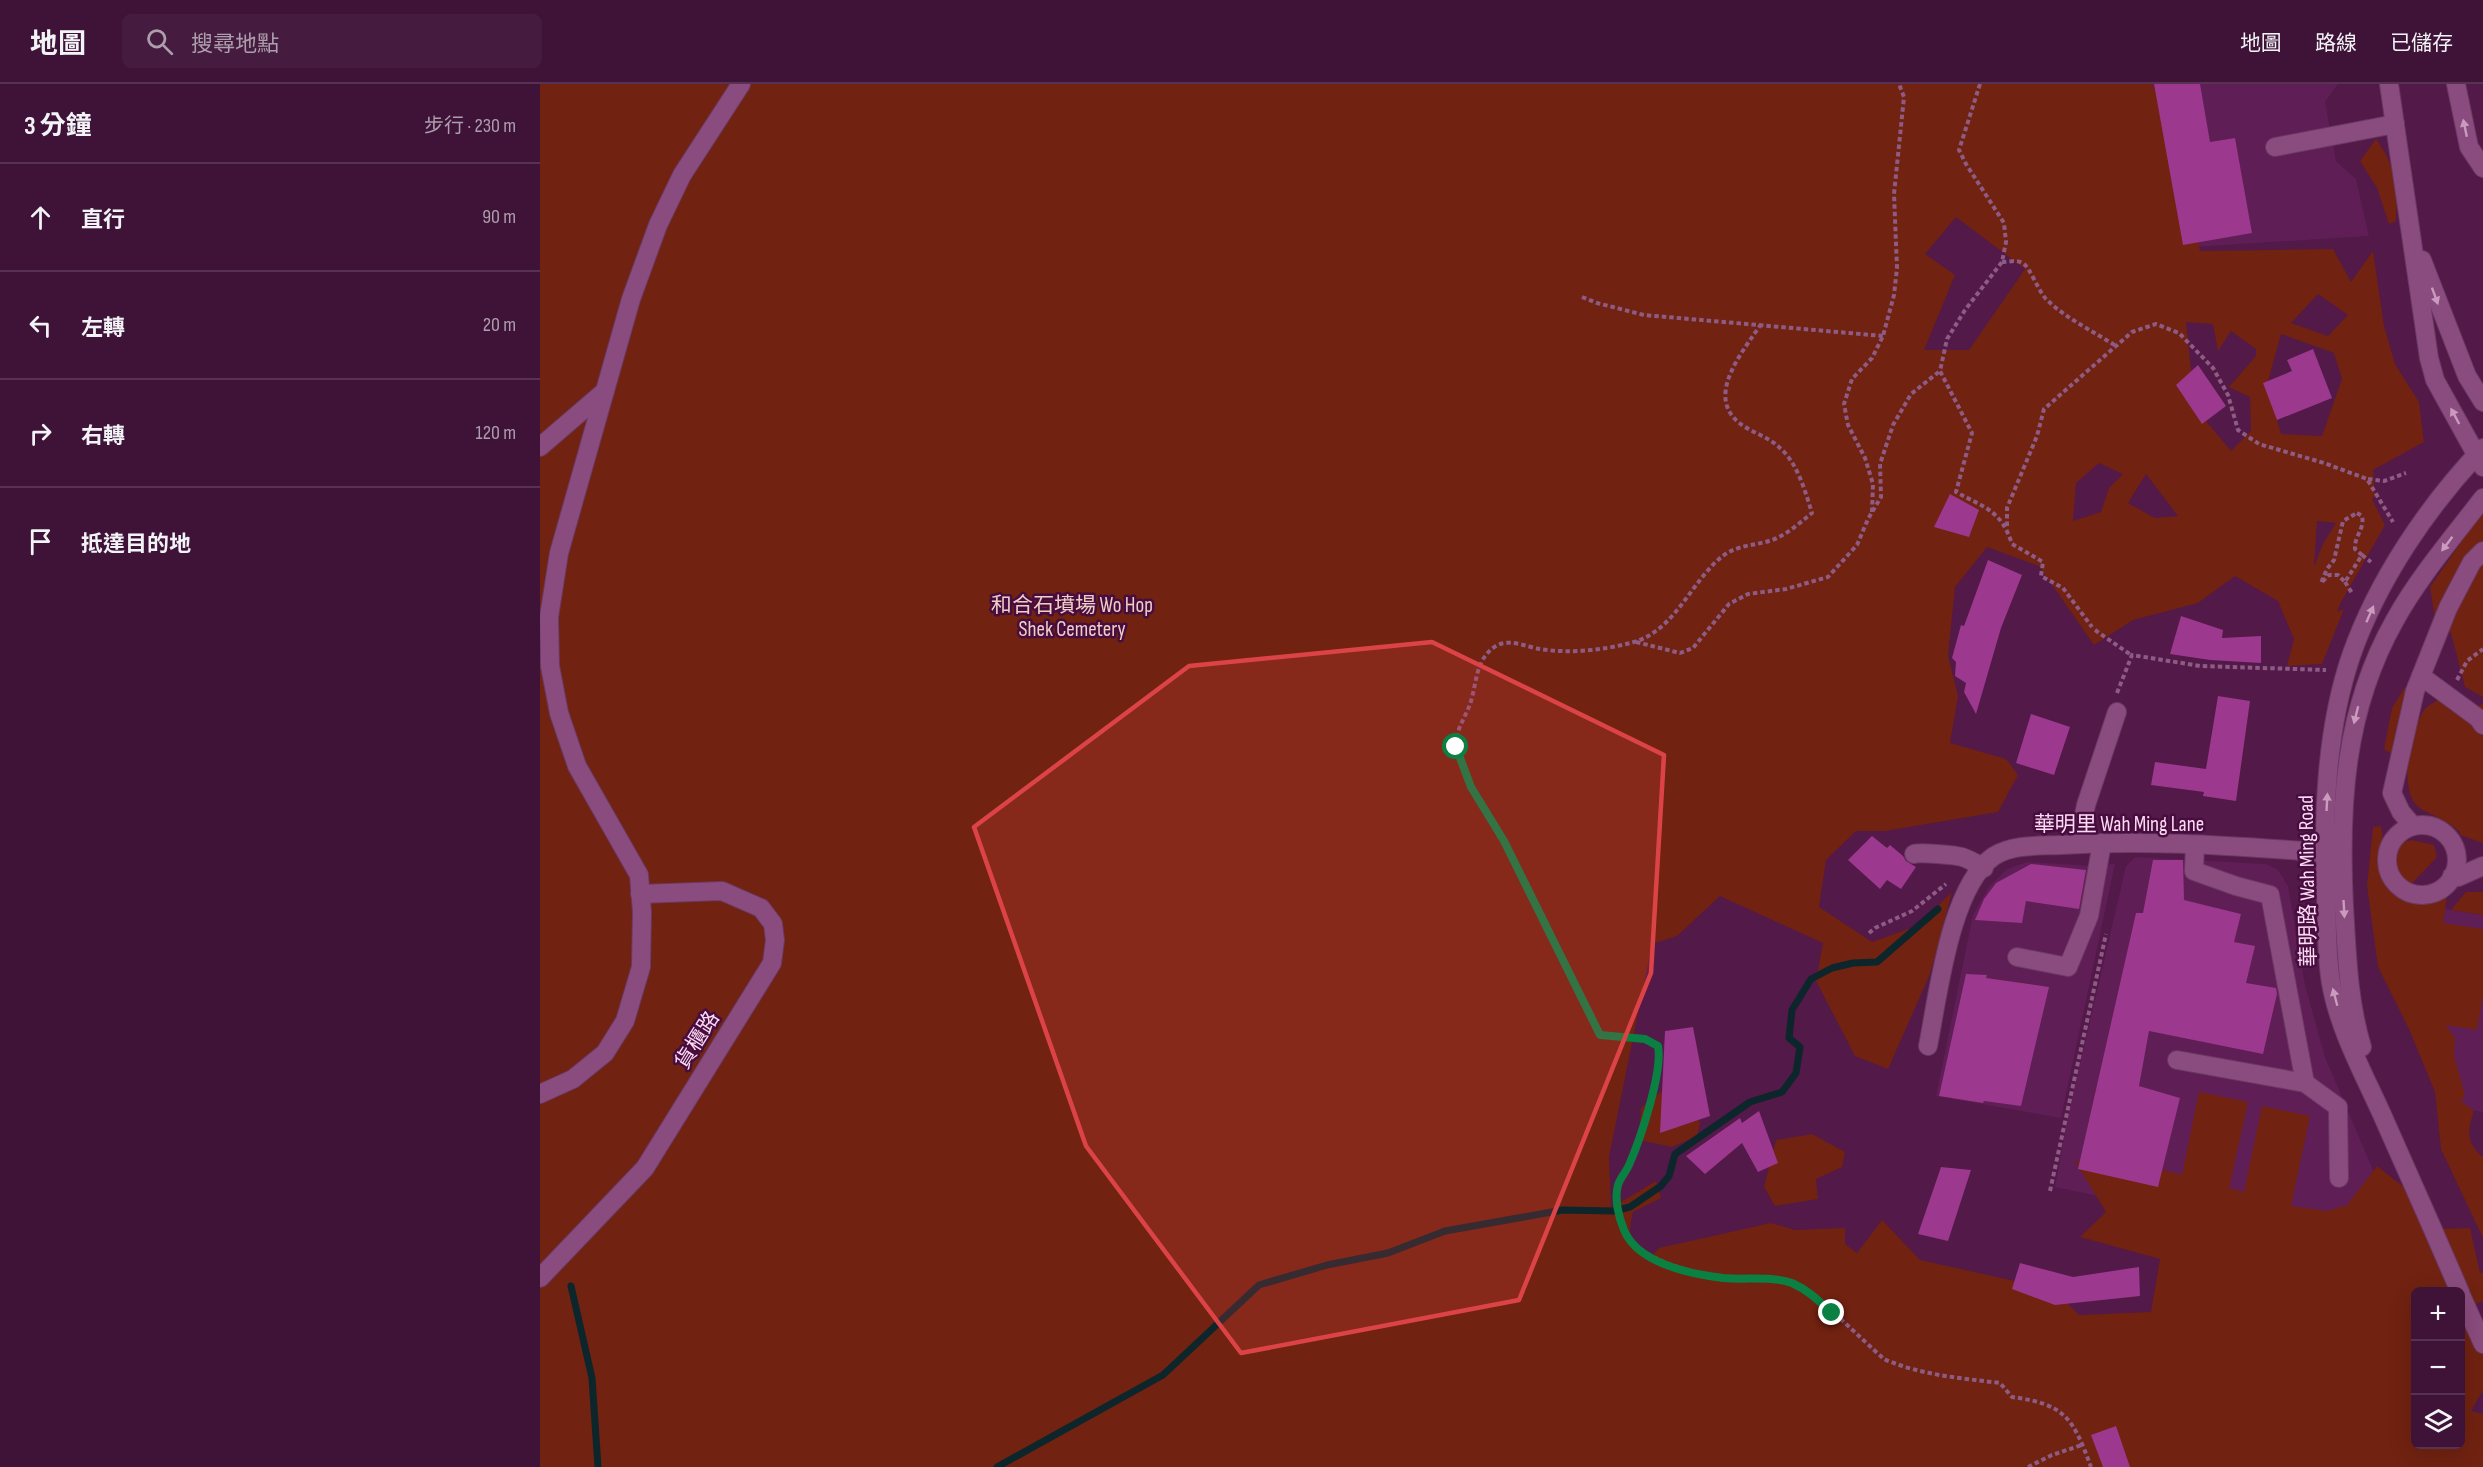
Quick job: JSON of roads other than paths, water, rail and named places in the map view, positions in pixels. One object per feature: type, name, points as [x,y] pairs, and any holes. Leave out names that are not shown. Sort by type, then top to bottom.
[{"type":"street","points":[[540,1094],[573,1079],[605,1053],[625,1021],[641,967],[642,912],[639,876],[577,766],[559,713],[550,666],[549,617],[559,553],[631,299],[658,225],[682,175],[741,84]]},
{"type":"street","points":[[2389,84],[2429,358],[2436,380],[2481,457]]},
{"type":"street","points":[[2456,84],[2469,147],[2483,168]]},
{"type":"street","points":[[2275,147],[2395,124]]},
{"type":"street","points":[[2408,221],[2451,338],[2467,376],[2483,402]]},
{"type":"street","points":[[540,447],[605,391]]},
{"type":"street","name":"華明路 Wah Ming Road","points":[[2458,1287],[2388,1128],[2360,1037],[2348,982],[2333,853],[2328,770],[2335,722],[2351,656],[2378,594],[2435,504],[2481,457]]},
{"type":"street","name":"華明路 Wah Ming Road","points":[[2333,853],[2345,787],[2351,735],[2359,702],[2376,659],[2395,619],[2445,547],[2483,498]]},
{"type":"street","points":[[2413,826],[2401,812],[2392,793],[2415,690],[2448,608],[2472,562],[2483,551]]},
{"type":"street","points":[[2421,675],[2478,718],[2483,725]]},
{"type":"street","points":[[2078,844],[2086,806],[2116,706]]},
{"type":"street","points":[[2413,826],[2431,827],[2446,836],[2453,845],[2457,857],[2452,876],[2443,888],[2432,894],[2420,896],[2400,888],[2388,869],[2389,848],[2395,838],[2413,826]]},
{"type":"street","points":[[2018,957],[2068,967],[2089,916],[2102,843]]},
{"type":"street","name":"華明里 Wah Ming Lane","points":[[1928,1046],[1953,924],[1962,897],[1994,856],[2022,847],[2102,843],[2195,845],[2333,853]]},
{"type":"street","points":[[2195,845],[2194,871],[2270,895],[2305,1083]]},
{"type":"street","points":[[1914,854],[1921,852],[1965,858],[1984,868]]},
{"type":"street","points":[[2452,876],[2458,877],[2483,866]]},
{"type":"street","name":"貨櫃路","points":[[540,1278],[645,1168],[772,963],[775,940],[772,924],[761,908],[722,891],[640,894]]},
{"type":"street","points":[[2177,1060],[2305,1083],[2338,1107],[2339,1178]]},
{"type":"street","name":"華明路 Wah Ming Road","points":[[2465,1303],[2483,1344]]},
{"type":"waterway","points":[[997,1467],[1163,1375],[1259,1285],[1327,1265],[1388,1253],[1445,1231],[1563,1210],[1614,1211],[1630,1207],[1661,1186],[1669,1176],[1675,1154],[1750,1102],[1782,1092],[1796,1073],[1800,1047],[1789,1038],[1792,1010],[1811,979],[1832,968],[1853,963],[1877,962],[1938,909]]},
{"type":"waterway","points":[[571,1286],[592,1378],[598,1467]]},
{"type":"park label","name":"和合石墳場 Wo Hop Shek Cemetery","points":[[1072,617]]}]
